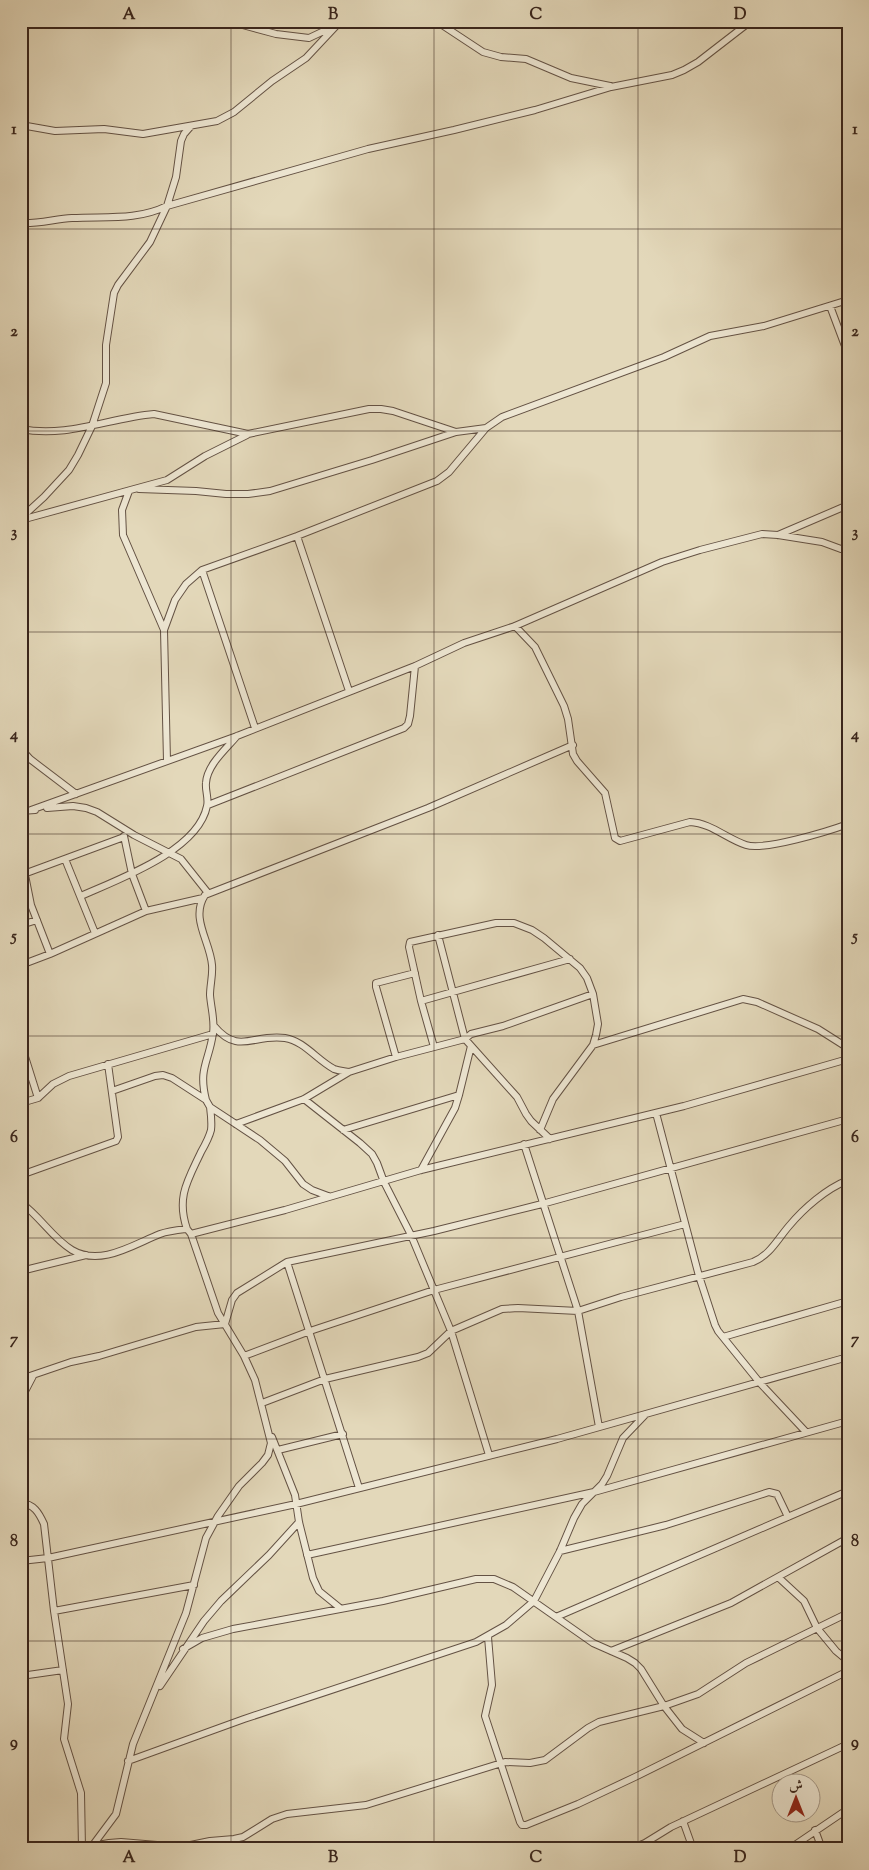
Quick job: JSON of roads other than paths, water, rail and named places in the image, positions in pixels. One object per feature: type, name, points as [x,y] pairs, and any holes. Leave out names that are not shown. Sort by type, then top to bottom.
[{"type":"street","points":[[228,21],[276,34],[309,38],[345,21]]},
{"type":"street","points":[[436,21],[464,41],[492,55],[526,59],[571,78],[611,87]]},
{"type":"street","points":[[21,223],[69,218],[152,214],[167,206],[368,149],[535,110],[611,87],[672,75],[684,70],[732,38],[752,21]]},
{"type":"street","points":[[21,125],[55,131],[104,130],[143,134],[223,119],[272,81],[306,58],[336,26]]},
{"type":"street","points":[[21,519],[44,498],[69,470],[92,426],[106,383],[106,345],[114,293],[150,242],[167,206],[176,177],[181,142],[184,134],[191,126]]},
{"type":"street","points":[[167,761],[164,630],[175,600],[186,584],[202,570],[297,536],[436,481],[449,472],[486,428],[502,417],[664,357],[710,336],[764,326],[848,300]]},
{"type":"street","points":[[830,306],[848,354]]},
{"type":"street","points":[[21,519],[167,480],[205,456],[248,434],[369,409],[381,408],[393,411],[456,432]]},
{"type":"street","points":[[21,429],[44,432],[92,426],[140,415],[154,414],[248,434]]},
{"type":"street","points":[[139,489],[234,494],[270,491],[456,432],[486,428]]},
{"type":"street","points":[[129,491],[122,510],[123,534],[164,630]]},
{"type":"street","points":[[778,535],[848,505]]},
{"type":"street","points":[[31,810],[237,736],[349,690],[415,666],[464,643],[515,626],[662,562],[754,536],[778,535],[822,542],[842,549],[848,548]]},
{"type":"street","points":[[297,536],[349,690]]},
{"type":"street","points":[[202,570],[255,728]]},
{"type":"street","points":[[515,626],[535,647],[568,719],[573,754],[605,793],[615,838],[620,841],[690,822],[707,825],[745,845],[762,846],[848,824]]},
{"type":"street","points":[[208,805],[404,728],[408,724],[410,716],[415,666]]},
{"type":"street","points":[[81,896],[132,874],[169,853],[192,835],[197,829],[208,805],[206,783],[211,768],[237,736]]},
{"type":"street","points":[[21,965],[146,911],[205,895],[428,808],[573,745]]},
{"type":"street","points":[[21,750],[76,794]]},
{"type":"street","points":[[21,811],[73,806],[97,812],[122,828],[181,859],[205,895]]},
{"type":"street","points":[[122,828],[132,874],[146,911]]},
{"type":"street","points":[[23,874],[124,837]]},
{"type":"street","points":[[21,855],[23,874],[29,897],[50,954]]},
{"type":"street","points":[[64,859],[95,933]]},
{"type":"street","points":[[91,1848],[116,1814],[128,1761],[186,1613],[206,1538],[214,1522],[238,1486],[268,1455],[272,1443],[255,1380],[244,1356],[224,1324],[210,1293],[182,1216],[183,1192],[210,1133],[212,1121],[202,1076],[214,1026],[210,996],[212,964],[210,951],[201,929],[199,914],[205,895]]},
{"type":"street","points":[[21,925],[37,920]]},
{"type":"street","points":[[434,1047],[421,1001],[409,947],[410,942],[496,923],[514,924],[538,934],[580,968],[593,994],[598,1024],[593,1045],[553,1099],[540,1130]]},
{"type":"street","points":[[438,935],[465,1039],[518,1097],[526,1114],[550,1138]]},
{"type":"street","points":[[421,1001],[570,960]]},
{"type":"street","points":[[396,1057],[376,983],[415,973]]},
{"type":"street","points":[[236,1124],[304,1099],[349,1072],[396,1057],[465,1039],[471,1034],[502,1026],[593,994]]},
{"type":"street","points":[[593,1045],[743,999],[757,1002],[818,1029],[848,1048]]},
{"type":"street","points":[[214,1026],[223,1037],[240,1042],[273,1038],[285,1038],[295,1041],[336,1070],[349,1072]]},
{"type":"street","points":[[21,1103],[38,1098],[60,1079],[213,1034]]},
{"type":"street","points":[[21,1044],[38,1098]]},
{"type":"street","points":[[421,1170],[455,1108],[460,1095],[471,1046]]},
{"type":"street","points":[[21,1270],[86,1255],[114,1253],[161,1234],[189,1232],[285,1210],[421,1170],[656,1113],[848,1059]]},
{"type":"street","points":[[21,1175],[116,1141],[118,1137],[108,1064]]},
{"type":"street","points":[[112,1091],[163,1075],[172,1078],[206,1100]]},
{"type":"street","points":[[343,1130],[460,1095]]},
{"type":"street","points":[[304,1099],[372,1154],[411,1236],[451,1331],[489,1455]]},
{"type":"street","points":[[210,1107],[285,1161],[308,1187],[318,1194],[329,1196]]},
{"type":"street","points":[[656,1113],[699,1276],[715,1325],[760,1383],[806,1432]]},
{"type":"street","points":[[224,1324],[232,1300],[237,1293],[287,1262],[411,1236],[542,1204],[848,1119]]},
{"type":"street","points":[[524,1144],[578,1311],[599,1427]]},
{"type":"street","points":[[262,1403],[325,1380],[418,1357],[428,1352],[451,1331],[502,1309],[578,1311],[621,1297],[763,1258],[803,1212],[833,1187],[848,1180]]},
{"type":"street","points":[[21,1203],[58,1240],[74,1251],[86,1255]]},
{"type":"street","points":[[244,1356],[310,1331],[434,1290],[685,1224]]},
{"type":"street","points":[[287,1262],[360,1488]]},
{"type":"street","points":[[723,1337],[848,1301]]},
{"type":"street","points":[[21,1378],[196,1327],[224,1324]]},
{"type":"street","points":[[21,1561],[48,1558],[296,1504],[599,1427],[848,1358]]},
{"type":"street","points":[[21,1399],[33,1376]]},
{"type":"street","points":[[128,1761],[244,1719],[488,1637],[506,1625],[534,1601],[582,1504],[607,1476],[623,1438],[646,1414]]},
{"type":"street","points":[[308,1555],[594,1492],[848,1420]]},
{"type":"street","points":[[270,1432],[292,1485],[313,1578],[319,1591],[340,1608]]},
{"type":"street","points":[[278,1450],[343,1434]]},
{"type":"street","points":[[560,1551],[666,1525],[770,1492],[777,1494],[788,1517]]},
{"type":"street","points":[[556,1617],[848,1492]]},
{"type":"street","points":[[21,1503],[34,1508],[40,1514],[44,1524],[54,1611],[68,1704],[64,1739],[81,1793],[82,1849]]},
{"type":"street","points":[[151,1700],[183,1649],[204,1621],[270,1555],[299,1522]]},
{"type":"street","points":[[611,1651],[731,1604],[848,1538]]},
{"type":"street","points":[[778,1577],[804,1601],[817,1628],[836,1651],[848,1661]]},
{"type":"street","points":[[183,1649],[202,1638],[234,1629],[383,1601],[476,1579],[494,1579],[503,1581],[534,1601],[593,1644],[627,1658],[641,1669],[664,1706],[682,1729],[704,1743]]},
{"type":"street","points":[[54,1611],[194,1585]]},
{"type":"street","points":[[91,1848],[109,1842],[181,1847],[210,1841],[234,1839],[243,1836],[272,1819],[287,1814],[366,1805],[500,1763],[530,1763],[545,1760],[599,1722],[664,1706],[706,1690],[734,1669],[848,1612]]},
{"type":"street","points":[[488,1637],[492,1685],[486,1716],[520,1822],[526,1825],[578,1804],[846,1672],[848,1680]]},
{"type":"street","points":[[21,1676],[63,1670]]},
{"type":"street","points":[[630,1849],[645,1843],[683,1821],[848,1744]]},
{"type":"street","points":[[789,1849],[848,1809]]},
{"type":"street","points":[[683,1821],[692,1849]]},
{"type":"street","points":[[815,1830],[822,1849]]},
{"type":"street","points":[[22,1849],[34,1847],[45,1849]]}]
